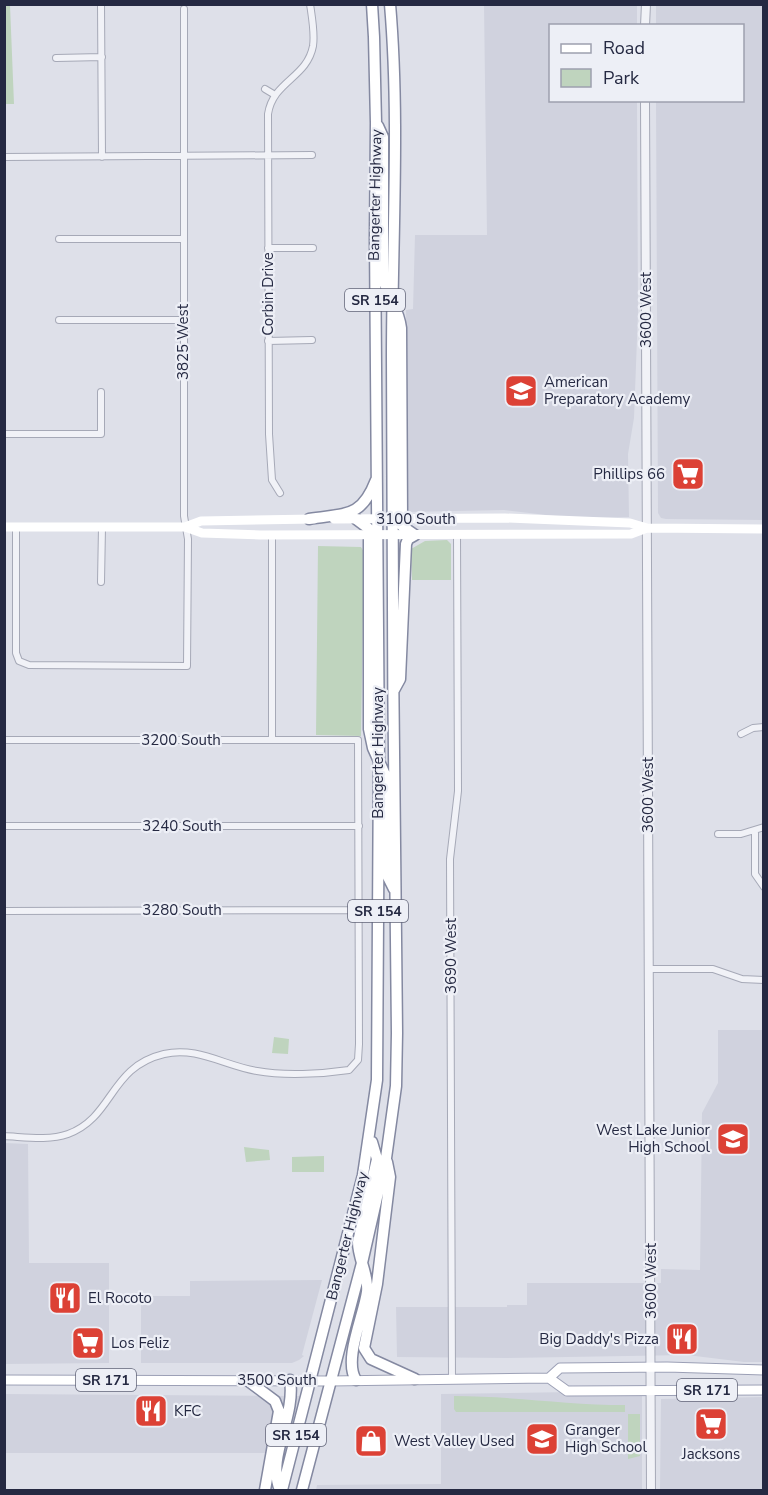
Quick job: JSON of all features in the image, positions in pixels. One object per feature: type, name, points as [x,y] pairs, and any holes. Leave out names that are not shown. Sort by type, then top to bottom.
[{"type":"highway","name":"Bangerter Highway","points":[[281,1491],[363,1175],[370,1136],[377,1062],[379,760],[374,535],[378,519],[378,477],[375,318],[376,123],[372,4]]},
{"type":"highway","name":"Bangerter Highway","points":[[390,4],[394,77],[392,301]]},
{"type":"highway","name":"Bangerter Highway","points":[[302,1491],[362,1263],[386,1158],[397,1069],[393,535],[397,519],[401,328],[397,310],[382,277],[383,137],[376,123]]},
{"type":"highway","points":[[309,519],[355,512],[368,499],[378,477]]},
{"type":"highway","points":[[356,519],[374,535]]},
{"type":"highway","points":[[393,692],[400,679],[406,544],[408,539],[415,535],[402,526],[397,519]]},
{"type":"highway","points":[[379,760],[387,779],[388,877],[396,891]]},
{"type":"highway","points":[[356,1380],[352,1371],[353,1355],[367,1291],[366,1277],[358,1249],[358,1236],[376,1159],[370,1136]]},
{"type":"highway","points":[[386,1158],[390,1177],[377,1284],[364,1348],[371,1359],[416,1379]]},
{"type":"highway","points":[[247,1380],[275,1401],[279,1411],[265,1491]]},
{"type":"highway","points":[[281,1491],[276,1479],[276,1467],[290,1412],[290,1380]]},
{"type":"main road","name":"3100 South","points":[[185,527],[201,521],[506,518],[630,522],[647,528],[764,529]]},
{"type":"main road","name":"3100 South","points":[[4,527],[185,527],[202,532],[272,535],[631,534],[647,528]]},
{"type":"main road","name":"3500 South","points":[[549,1378],[560,1368],[651,1367],[764,1370]]},
{"type":"main road","name":"3500 South","points":[[4,1380],[330,1381],[549,1378],[567,1391],[764,1390]]},
{"type":"street","points":[[101,4],[102,157]]},
{"type":"street","points":[[265,89],[275,94],[303,68],[310,55],[314,39],[310,4]]},
{"type":"street","points":[[645,24],[646,4]]},
{"type":"street","name":"3825 West","points":[[16,527],[16,653],[19,661],[29,665],[187,666],[188,539],[184,516],[183,320],[184,9]]},
{"type":"street","points":[[56,58],[102,57]]},
{"type":"street","name":"Corbin Drive","points":[[275,94],[268,114],[269,446],[273,480],[280,493]]},
{"type":"street","name":"3600 West","points":[[645,102],[651,1491]]},
{"type":"street","points":[[4,157],[312,155]]},
{"type":"street","points":[[59,239],[183,238]]},
{"type":"street","points":[[268,248],[313,248]]},
{"type":"street","points":[[59,320],[183,320]]},
{"type":"street","points":[[268,340],[312,340]]},
{"type":"street","points":[[4,434],[101,434],[101,392]]},
{"type":"street","points":[[101,582],[102,527]]},
{"type":"street","points":[[272,535],[272,740]]},
{"type":"street","name":"3690 West","points":[[452,1379],[450,859],[458,784],[457,535]]},
{"type":"street","points":[[741,734],[753,728],[764,727]]},
{"type":"street","name":"3200 South","points":[[4,740],[358,740],[359,826]]},
{"type":"street","name":"3240 South","points":[[4,826],[359,826]]},
{"type":"street","points":[[4,1136],[47,1138],[77,1130],[97,1114],[128,1072],[148,1060],[167,1054],[194,1053],[234,1066],[269,1073],[349,1070],[357,1060],[359,826]]},
{"type":"street","points":[[718,834],[741,834],[764,827]]},
{"type":"street","points":[[755,831],[755,874],[764,887]]},
{"type":"street","name":"3280 South","points":[[4,911],[359,910]]},
{"type":"street","points":[[649,969],[713,969],[742,979],[764,980]]},
{"type":"shaded area","points":[[484,5],[637,5],[637,24],[549,24],[549,102],[637,102],[638,312],[634,418],[628,454],[629,517],[572,518],[504,510],[408,512],[406,310],[413,309],[415,235],[487,235]]},
{"type":"shaded area","points":[[656,5],[763,5],[763,520],[666,519],[661,518],[658,513],[656,102],[744,102],[744,24],[656,24]]},
{"type":"shaded area","points":[[718,1030],[763,1030],[763,1362],[687,1355],[397,1357],[396,1307],[527,1305],[527,1283],[661,1283],[661,1269],[700,1270],[702,1113],[718,1083]]},
{"type":"shaded area","points":[[4,1143],[28,1144],[29,1263],[109,1263],[109,1363],[5,1364]]},
{"type":"shaded area","points":[[322,1280],[302,1355],[304,1356],[299,1360],[292,1363],[141,1363],[141,1296],[190,1296],[190,1281]]},
{"type":"shaded area","name":"Granger High School","points":[[642,1391],[642,1490],[316,1490],[317,1485],[441,1484],[441,1394]]},
{"type":"shaded area","points":[[5,1394],[302,1396],[280,1453],[5,1453]]},
{"type":"shaded area","points":[[763,1397],[763,1490],[660,1490],[661,1399]]},
{"type":"green space","points":[[4,5],[10,5],[14,104],[5,104]]},
{"type":"green space","points":[[447,540],[451,544],[451,580],[412,580],[411,549],[425,541]]},
{"type":"green space","points":[[318,546],[361,547],[364,552],[361,736],[316,735]]},
{"type":"green space","points":[[274,1037],[289,1039],[288,1054],[272,1053]]},
{"type":"green space","points":[[244,1147],[269,1150],[270,1160],[246,1162]]},
{"type":"green space","points":[[324,1156],[324,1172],[292,1172],[292,1157]]},
{"type":"green space","points":[[454,1396],[625,1405],[625,1412],[456,1412]]},
{"type":"green space","points":[[628,1414],[640,1414],[640,1456],[628,1459]]},
{"type":"place","name":"American Preparatory Academy","points":[[521,391]]},
{"type":"place","name":"Phillips 66","points":[[688,474]]},
{"type":"place","name":"West Lake Junior High School","points":[[733,1139]]},
{"type":"place","name":"El Rocoto","points":[[65,1298]]},
{"type":"place","name":"Big Daddy's Pizza","points":[[682,1339]]},
{"type":"place","name":"Los Feliz","points":[[88,1343]]},
{"type":"place","name":"KFC","points":[[151,1411]]},
{"type":"place","name":"Jacksons","points":[[711,1424]]},
{"type":"place","name":"Granger High School","points":[[542,1439]]},
{"type":"place","name":"West Valley Used","points":[[371,1441]]}]
